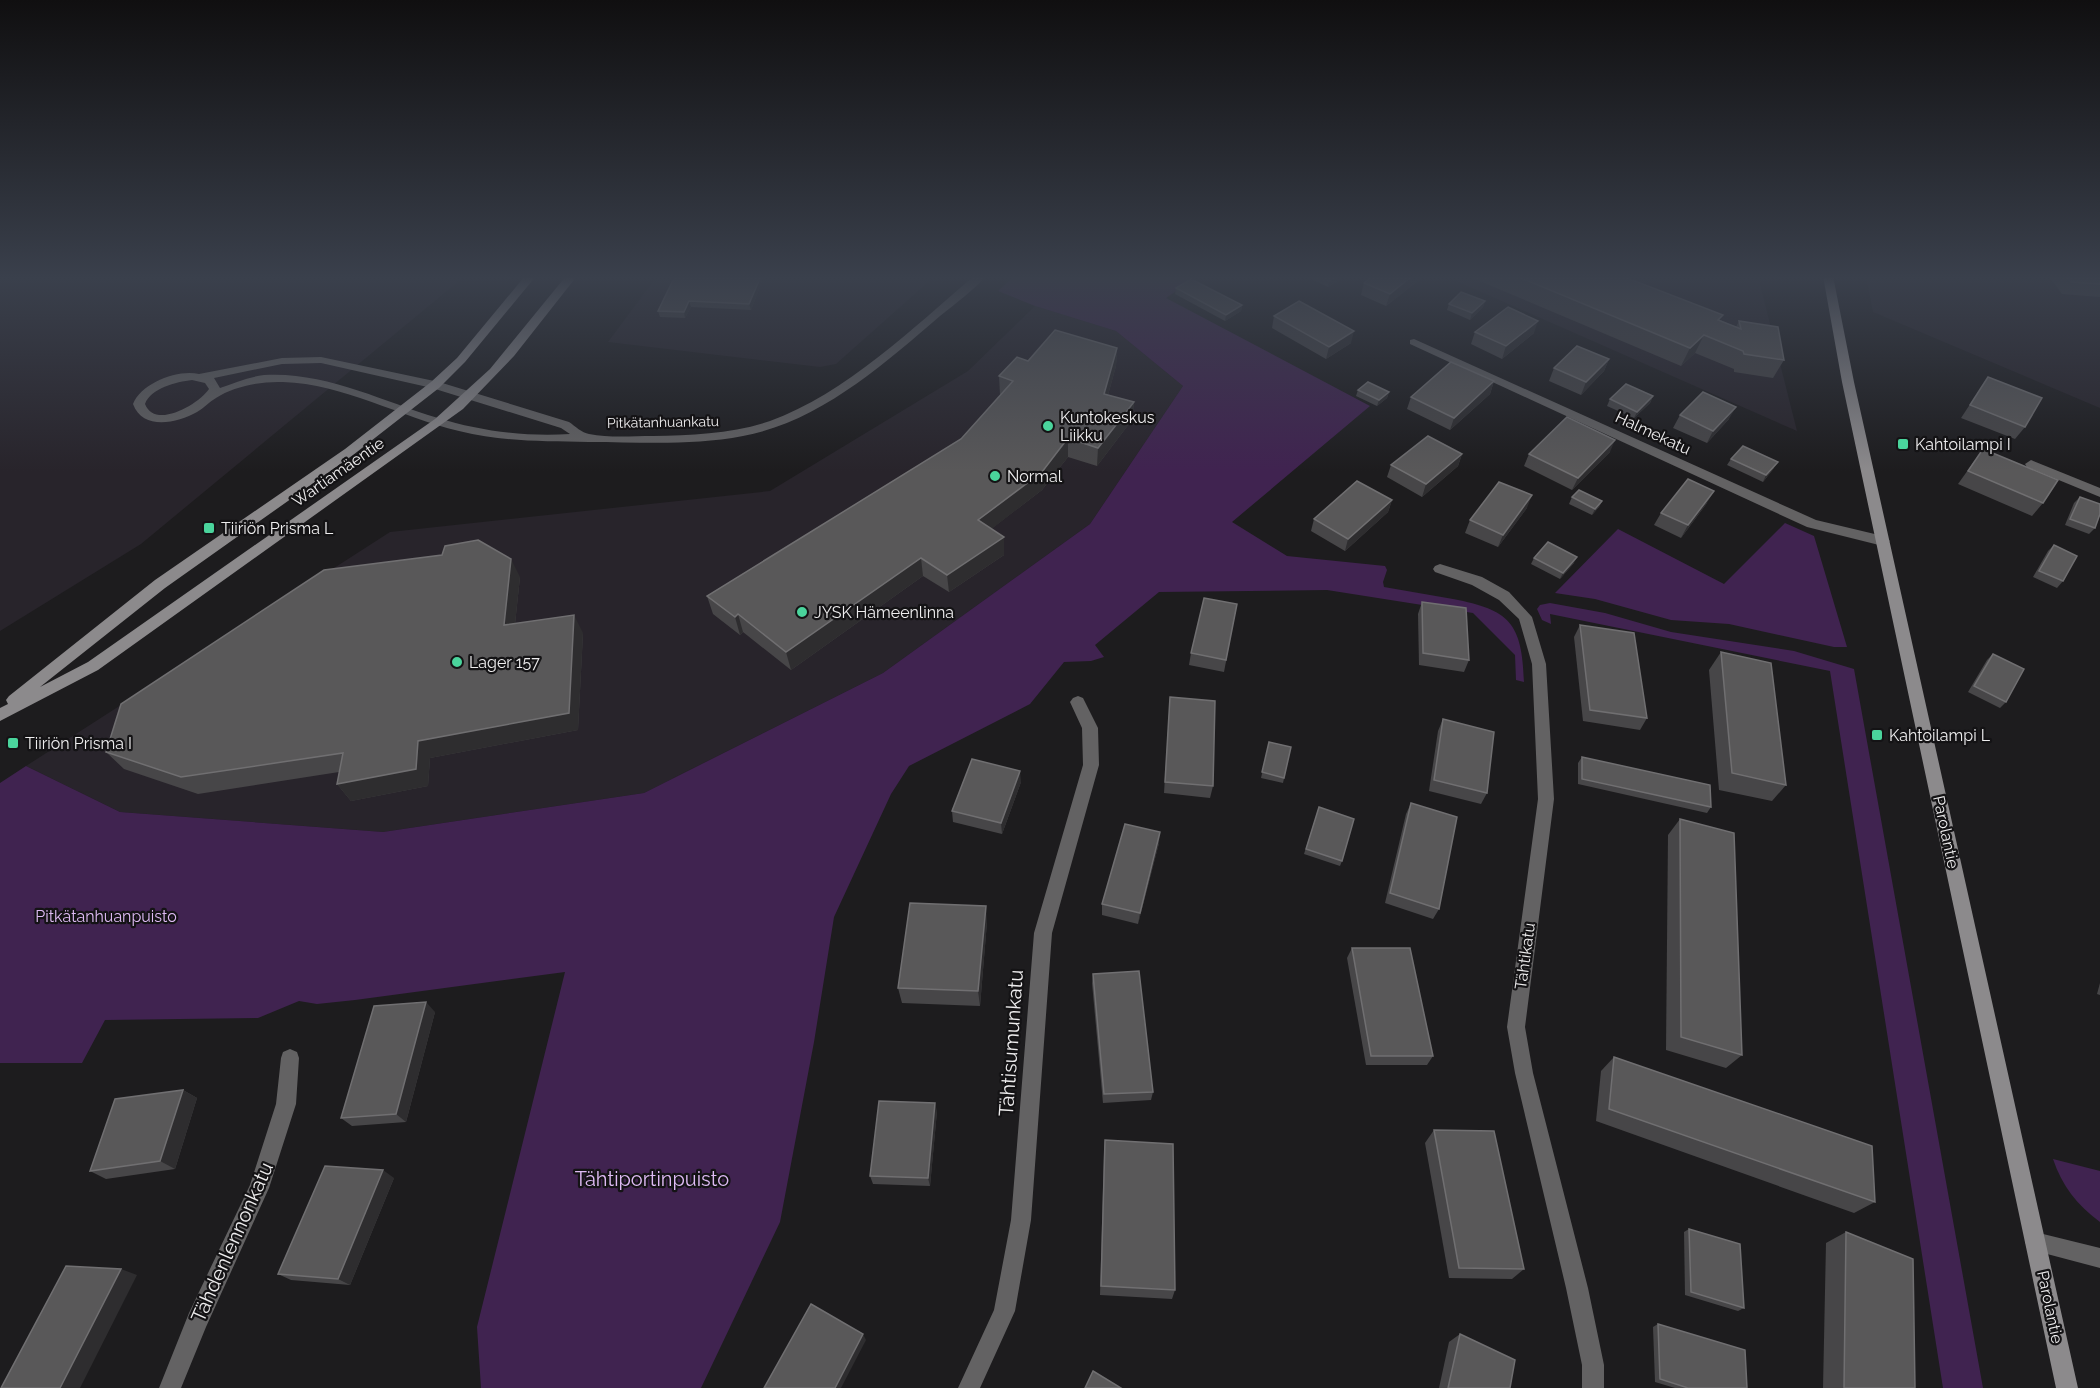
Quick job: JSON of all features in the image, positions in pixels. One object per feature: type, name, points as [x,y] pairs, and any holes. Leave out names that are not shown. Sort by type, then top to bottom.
[{"type":"main road","name":"Wartiamäentie","points":[[0,713],[72,652],[160,584],[349,452],[402,411],[435,385],[477,341]]},
{"type":"main road","name":"Wartiamäentie","points":[[0,713],[93,666],[439,422],[471,397],[522,341]]},
{"type":"main road","name":"Parolantie","points":[[1840,341],[2067,1388]]},
{"type":"street","name":"Pitkätanhuankatu","points":[[212,395],[200,407],[177,416],[154,418],[147,416],[140,409],[142,399],[146,394],[161,384],[182,377],[202,377],[282,361],[306,359],[344,364],[435,385],[566,425],[584,438],[648,440],[724,435],[747,432],[777,422],[840,388],[903,341]]},
{"type":"street","name":"Halmekatu","points":[[1414,342],[1812,524],[1883,541]]},
{"type":"street","points":[[202,377],[213,384],[215,389],[212,395]]},
{"type":"street","points":[[212,395],[257,380],[277,378],[317,383],[439,422],[541,439],[584,438]]},
{"type":"street","points":[[2031,464],[2100,493]]},
{"type":"street","name":"Tähtikatu","points":[[1440,569],[1477,581],[1504,596],[1525,617],[1539,664],[1546,799],[1516,1027],[1524,1074],[1579,1299],[1593,1365],[1593,1388]]},
{"type":"street","name":"Tähtisumunkatu","points":[[969,1388],[1004,1311],[1021,1220],[1043,933],[1091,765],[1090,728],[1078,702]]},
{"type":"street","name":"Tähdenlennonkatu","points":[[170,1388],[197,1321],[259,1188],[286,1104],[290,1058]]},
{"type":"street","points":[[2035,1242],[2100,1258]]},
{"type":"shaded area","points":[[0,341],[387,341],[141,544],[0,631]]},
{"type":"shaded area","points":[[862,341],[836,364],[820,367],[608,342]]},
{"type":"shaded area","points":[[999,341],[1128,341],[1183,386],[1090,524],[883,673],[644,793],[383,832],[120,812],[26,766],[390,532],[770,491],[968,371]]},
{"type":"shaded area","points":[[1592,341],[1774,341],[1797,431]]},
{"type":"shaded area","points":[[1941,341],[2100,341],[2100,408]]},
{"type":"green space","name":"Pitkätanhuanpuisto","points":[[1128,341],[1247,341],[1370,406],[1232,522],[1287,556],[1385,566],[1387,570],[1383,582],[1384,587],[1453,599],[1488,608],[1509,622],[1516,633],[1523,662],[1524,682],[1516,680],[1515,655],[1473,613],[1327,590],[1159,592],[1095,645],[1104,657],[1091,661],[1064,662],[1030,704],[909,766],[891,794],[834,917],[814,1042],[780,1222],[701,1388],[481,1388],[477,1327],[565,972],[355,1000],[317,1004],[299,1001],[258,1018],[105,1020],[82,1063],[0,1063],[0,783],[26,766],[120,812],[383,832],[644,793],[883,673],[1090,524],[1183,386]]},
{"type":"green space","points":[[1785,523],[1814,536],[1847,647],[1834,647],[1729,624],[1671,620],[1595,599],[1555,593],[1618,529],[1724,584]]},
{"type":"green space","points":[[1550,603],[1605,613],[1671,632],[1794,651],[1854,669],[1983,1388],[1943,1388],[1830,671],[1550,614],[1551,624],[1542,620],[1537,609],[1540,605]]},
{"type":"green space","points":[[2053,1159],[2100,1171],[2100,1222],[2071,1194]]},
{"type":"building","points":[[1046,341],[1092,341],[1117,348],[1104,394],[1134,402],[1098,448],[1068,438],[1042,472],[978,520],[1004,537],[947,575],[921,558],[786,652],[738,614],[735,617],[707,596],[961,439],[1013,381],[999,376],[1017,357],[1028,361]]},
{"type":"building","points":[[1318,341],[1339,341],[1329,347]]},
{"type":"building","points":[[1494,341],[1513,341],[1506,346]]},
{"type":"building","points":[[1673,341],[1698,341],[1690,348]]},
{"type":"building","points":[[1718,341],[1781,341],[1784,360],[1744,354],[1743,351]]},
{"type":"building","points":[[1577,346],[1609,359],[1586,382],[1554,368]]},
{"type":"building","points":[[1451,362],[1494,381],[1454,418],[1411,397]]},
{"type":"building","points":[[1988,377],[2042,398],[2025,427],[1970,405]]},
{"type":"building","points":[[1368,382],[1389,392],[1379,400],[1358,390]]},
{"type":"building","points":[[1626,384],[1653,396],[1637,412],[1610,399]]},
{"type":"building","points":[[1703,392],[1736,407],[1713,431],[1680,415]]},
{"type":"building","points":[[1567,417],[1615,440],[1578,478],[1529,454]]},
{"type":"building","points":[[1428,436],[1462,454],[1426,484],[1391,465]]},
{"type":"building","points":[[1743,446],[1778,462],[1766,475],[1731,459]]},
{"type":"building","points":[[1983,449],[2058,480],[2043,503],[1968,471]]},
{"type":"building","points":[[1688,479],[1714,491],[1688,525],[1661,513]]},
{"type":"building","points":[[1357,481],[1392,500],[1348,539],[1314,519]]},
{"type":"building","points":[[1499,482],[1532,495],[1503,535],[1470,520]]},
{"type":"building","points":[[1579,490],[1602,501],[1595,509],[1572,497]]},
{"type":"building","points":[[2080,497],[2100,504],[2100,514],[2095,528],[2070,519]]},
{"type":"building","points":[[478,540],[511,559],[504,625],[574,615],[569,713],[418,741],[416,769],[337,784],[343,753],[181,777],[106,752],[121,704],[324,570],[442,555],[445,546]]},
{"type":"building","points":[[1548,542],[1577,557],[1563,573],[1534,558]]},
{"type":"building","points":[[2054,545],[2077,556],[2063,581],[2039,571]]},
{"type":"building","points":[[1204,598],[1237,604],[1226,660],[1191,653]]},
{"type":"building","points":[[1422,602],[1466,608],[1469,660],[1423,653]]},
{"type":"building","points":[[1580,625],[1634,633],[1647,718],[1590,710]]},
{"type":"building","points":[[1721,652],[1771,663],[1786,785],[1732,773]]},
{"type":"building","points":[[1993,654],[2024,669],[2006,702],[1974,686]]},
{"type":"building","points":[[1170,697],[1215,701],[1213,786],[1165,782]]},
{"type":"building","points":[[1443,719],[1494,732],[1487,793],[1434,780]]},
{"type":"building","points":[[1269,742],[1291,747],[1284,778],[1262,772]]},
{"type":"building","points":[[1582,757],[1710,785],[1711,807],[1582,779]]},
{"type":"building","points":[[972,759],[1020,771],[1001,823],[952,811]]},
{"type":"building","points":[[1411,803],[1457,817],[1439,909],[1390,893]]},
{"type":"building","points":[[1319,807],[1354,819],[1342,861],[1306,849]]},
{"type":"building","points":[[1680,819],[1734,833],[1742,1055],[1681,1037]]},
{"type":"building","points":[[1125,824],[1160,832],[1140,913],[1102,904]]},
{"type":"building","points":[[910,903],[986,906],[978,991],[898,988]]},
{"type":"building","points":[[1352,948],[1410,948],[1433,1056],[1371,1056]]},
{"type":"building","points":[[1139,971],[1153,1092],[1104,1094],[1093,974]]},
{"type":"building","points":[[426,1002],[396,1114],[341,1118],[374,1006]]},
{"type":"building","points":[[1614,1057],[1872,1146],[1875,1202],[1609,1109]]},
{"type":"building","points":[[183,1090],[160,1161],[90,1171],[115,1099]]},
{"type":"building","points":[[879,1101],[935,1103],[928,1178],[870,1176]]},
{"type":"building","points":[[1434,1130],[1494,1131],[1524,1269],[1459,1268]]},
{"type":"building","points":[[1105,1140],[1173,1144],[1175,1290],[1101,1286]]},
{"type":"building","points":[[325,1166],[383,1170],[338,1279],[278,1274]]},
{"type":"building","points":[[1689,1229],[1740,1244],[1744,1308],[1691,1292]]},
{"type":"building","points":[[1846,1232],[1913,1259],[1915,1388],[1844,1388]]},
{"type":"building","points":[[66,1266],[121,1269],[60,1388],[1,1388]]},
{"type":"building","points":[[811,1304],[863,1334],[835,1388],[764,1388]]},
{"type":"building","points":[[1658,1324],[1745,1350],[1747,1388],[1688,1388],[1660,1379]]},
{"type":"building","points":[[1460,1334],[1515,1360],[1510,1388],[1448,1388]]},
{"type":"building","points":[[1093,1371],[1121,1388],[1085,1388]]},
{"type":"place","name":"Kuntokeskus Liikku","points":[[1048,426]]},
{"type":"place","name":"Kahtoilampi I","points":[[1903,444]]},
{"type":"place","name":"Normal","points":[[995,476]]},
{"type":"place","name":"Tiiriön Prisma L","points":[[209,528]]},
{"type":"place","name":"JYSK Hämeenlinna","points":[[802,612]]},
{"type":"place","name":"Lager 157","points":[[457,662]]},
{"type":"place","name":"Kahtoilampi L","points":[[1877,735]]},
{"type":"place","name":"Tiiriön Prisma I","points":[[13,743]]},
{"type":"park label","name":"Tähtiportinpuisto","points":[[652,1179]]}]
